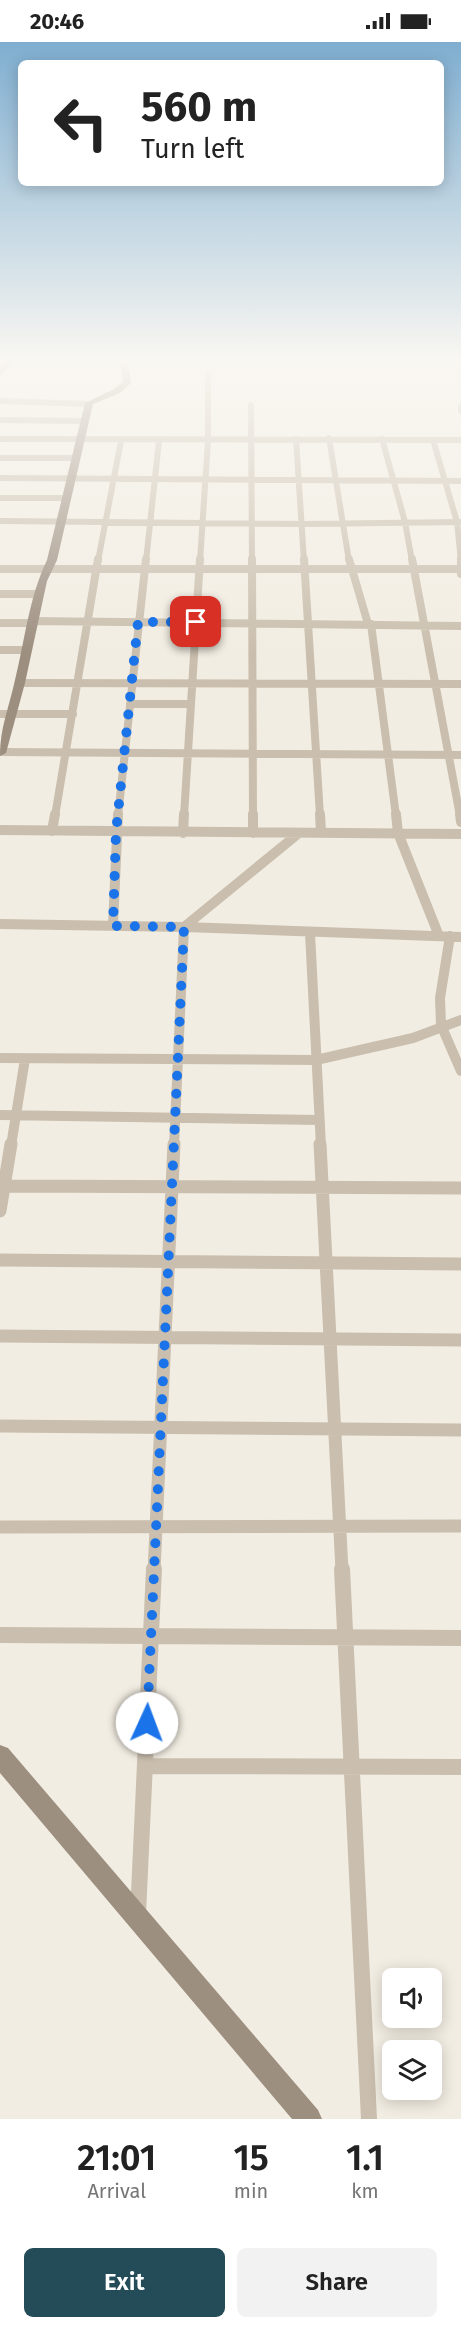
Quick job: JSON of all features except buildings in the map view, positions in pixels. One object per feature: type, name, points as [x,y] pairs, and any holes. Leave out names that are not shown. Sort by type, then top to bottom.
[{"type":"street","points":[[77,459],[49,570],[42,581],[20,683],[0,752],[461,755]]},
{"type":"street","points":[[52,831],[89,622],[104,522],[118,459]]},
{"type":"street","points":[[113,926],[116,832],[156,459]]},
{"type":"street","points":[[183,833],[207,459]]},
{"type":"street","points":[[251,459],[254,833]]},
{"type":"street","points":[[297,459],[321,833]]},
{"type":"street","points":[[332,459],[351,571],[369,624],[398,833],[439,936]]},
{"type":"street","points":[[388,459],[405,522],[461,822]]},
{"type":"street","points":[[0,569],[460,572],[459,522],[438,459]]},
{"type":"street","points":[[0,478],[461,481]]},
{"type":"street","points":[[0,498],[66,498]]},
{"type":"street","points":[[0,521],[301,524],[459,522]]},
{"type":"street","points":[[0,594],[39,594]]},
{"type":"street","points":[[0,623],[196,622],[461,626]]},
{"type":"street","points":[[0,650],[27,650]]},
{"type":"street","points":[[20,683],[461,684]]},
{"type":"street","points":[[130,704],[191,704]]},
{"type":"street","points":[[0,714],[73,714]]},
{"type":"street","points":[[0,830],[461,834]]},
{"type":"street","points":[[138,1918],[184,927],[299,833]]},
{"type":"street","points":[[0,924],[184,927],[456,937],[440,998],[441,1025],[461,1071]]},
{"type":"street","points":[[310,933],[369,2119]]},
{"type":"street","points":[[0,1058],[316,1060],[413,1038],[441,1025],[461,1020]]},
{"type":"street","points":[[0,1211],[2,1186],[25,1059]]},
{"type":"street","points":[[0,1115],[319,1119]]},
{"type":"street","points":[[2,1186],[461,1188]]},
{"type":"street","points":[[0,1260],[461,1264]]},
{"type":"street","points":[[0,1336],[461,1340]]},
{"type":"street","points":[[0,1426],[461,1430]]},
{"type":"street","points":[[0,1527],[461,1527]]},
{"type":"street","points":[[0,1635],[461,1638]]},
{"type":"street","points":[[0,1756],[309,2119]]},
{"type":"street","points":[[145,1766],[461,1767]]},
{"type":"route","points":[[147,1723],[184,927],[113,926],[116,832],[138,622],[196,622]]}]
